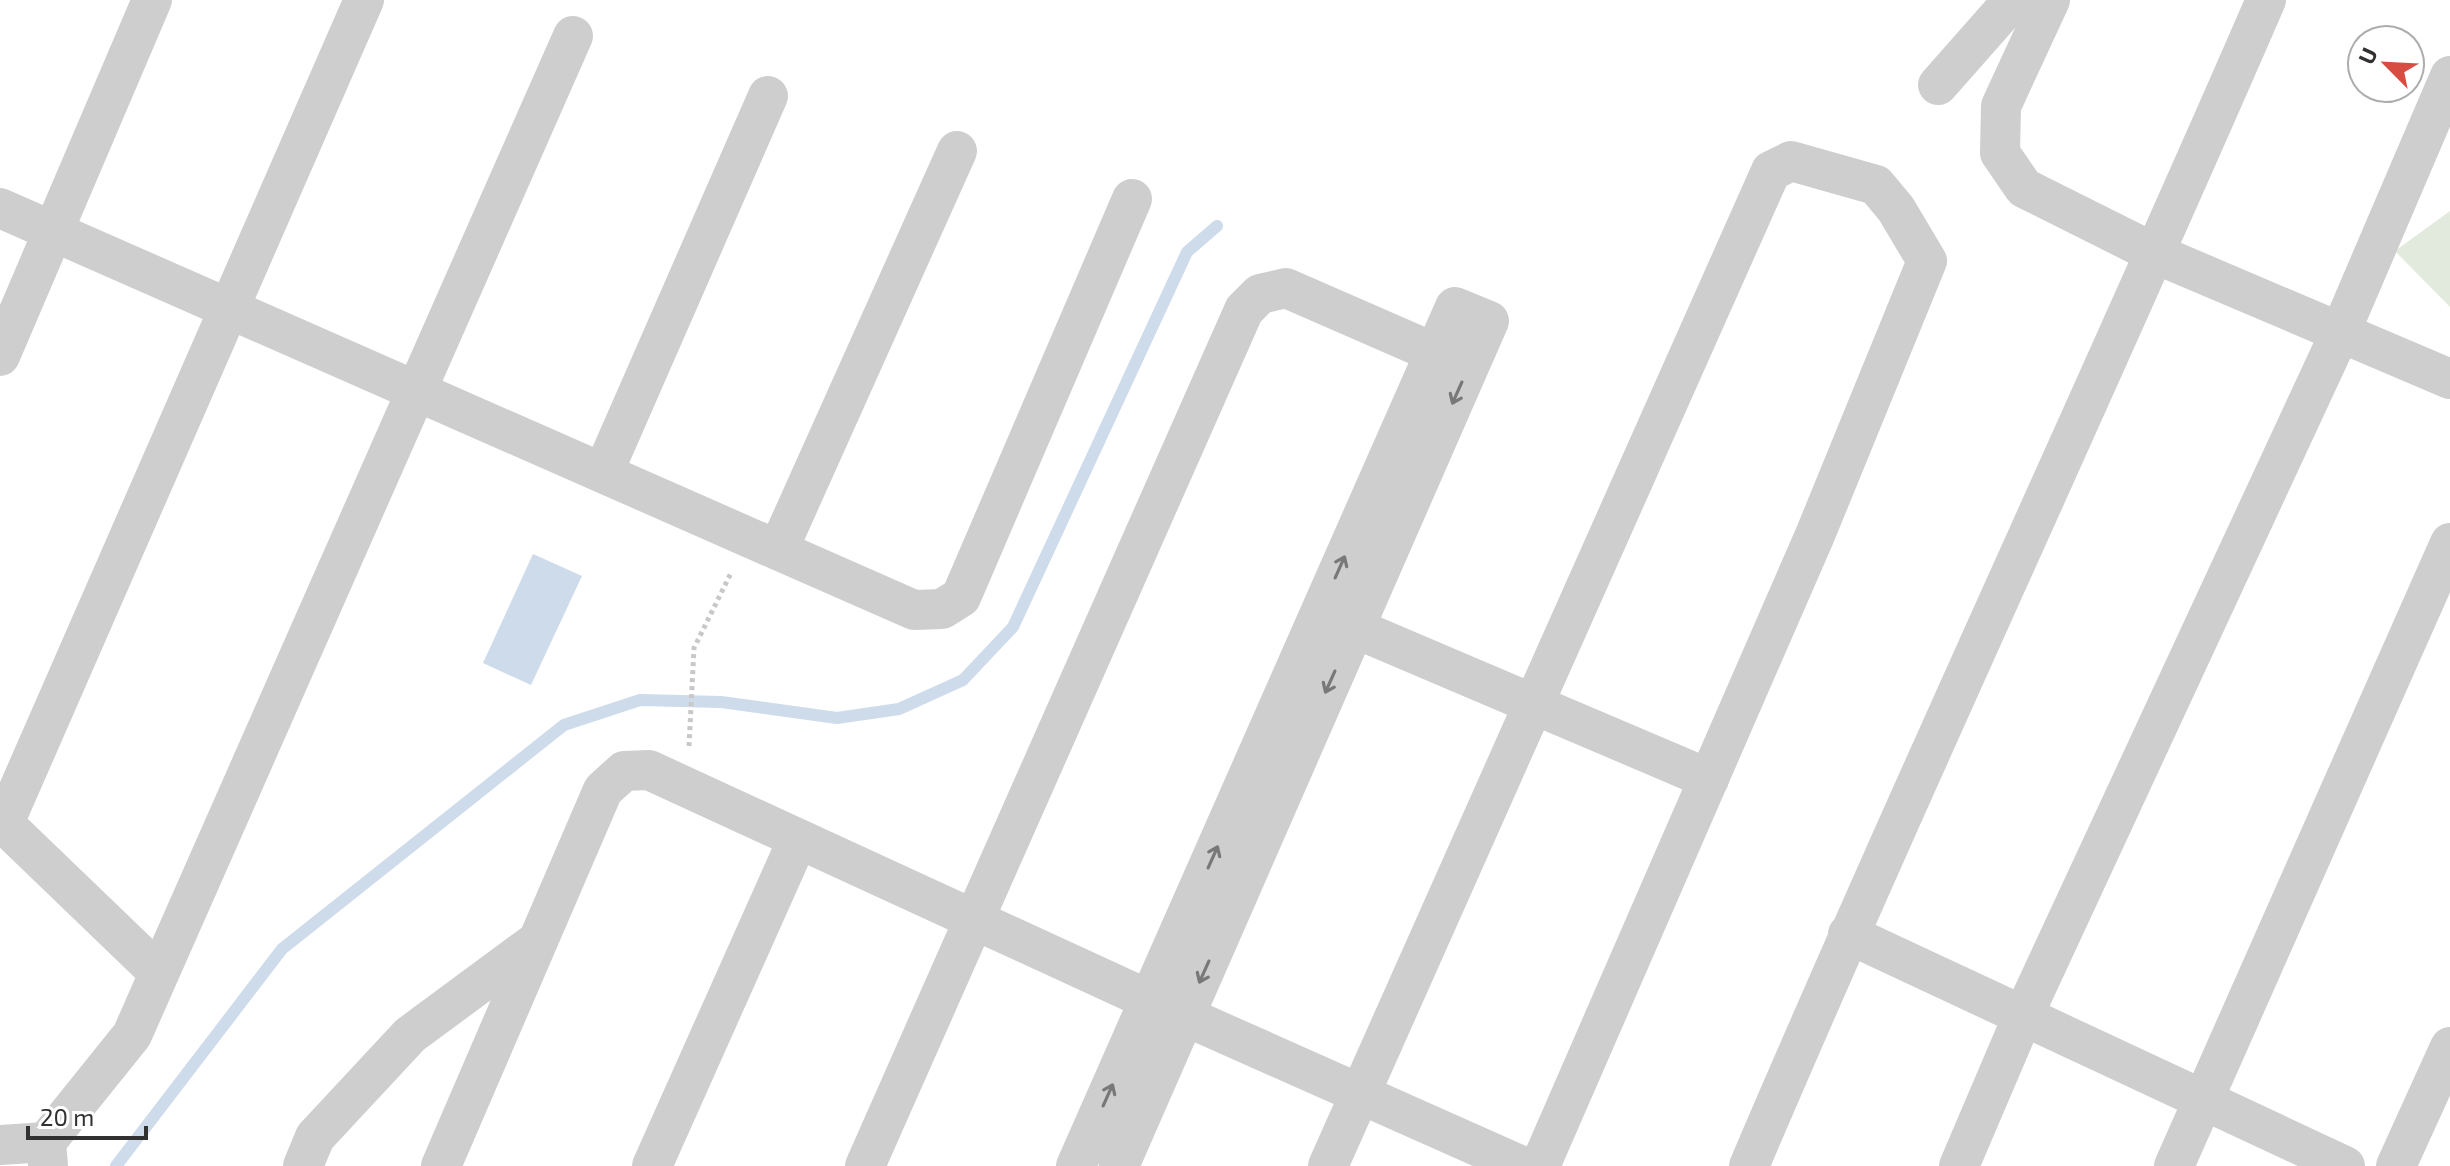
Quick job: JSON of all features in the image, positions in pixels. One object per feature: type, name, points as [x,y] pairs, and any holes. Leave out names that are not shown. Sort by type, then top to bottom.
[{"type":"street","points":[[0,356],[152,0]]},
{"type":"street","points":[[159,973],[2,821],[364,0]]},
{"type":"street","points":[[1938,85],[2013,0]]},
{"type":"street","points":[[2050,0],[2001,106],[2000,153],[2024,188],[2156,254],[2450,379]]},
{"type":"street","points":[[1749,1166],[1848,934],[2156,254],[2266,0]]},
{"type":"street","points":[[0,1145],[47,1154],[132,1035],[573,36]]},
{"type":"street","points":[[1959,1166],[2023,1016],[2340,333],[2450,76]]},
{"type":"street","points":[[603,473],[768,96]]},
{"type":"street","points":[[763,544],[957,151]]},
{"type":"street","points":[[1328,1166],[1771,171],[1791,161],[1876,185],[1896,209],[1927,261],[1815,535],[1540,1166]]},
{"type":"street","points":[[0,208],[914,610],[942,609],[961,597],[1132,199]]},
{"type":"street","points":[[865,1166],[1244,310],[1260,294],[1286,288],[1435,353]]},
{"type":"street","points":[[1076,1166],[1167,1008],[1337,621],[1489,321],[1455,307],[1435,353],[1337,621]]},
{"type":"street","points":[[2174,1166],[2450,543]]},
{"type":"street","points":[[1337,621],[1709,779]]},
{"type":"street","points":[[441,1166],[603,790],[624,771],[649,770],[1167,1008],[1522,1166]]},
{"type":"street","points":[[652,1166],[798,839]]},
{"type":"street","points":[[1848,934],[2345,1166]]},
{"type":"street","points":[[303,1166],[315,1137],[410,1035],[539,940]]},
{"type":"street","points":[[1119,1166],[1167,1008]]},
{"type":"street","points":[[2396,1166],[2450,1047]]},
{"type":"path","points":[[690,727],[694,648],[763,544]]},
{"type":"shaded area","points":[[2450,211],[2450,307],[2395,251]]},
{"type":"water","points":[[533,554],[582,576],[531,685],[483,663]]},
{"type":"waterway","points":[[116,1166],[282,949],[564,725],[640,700],[721,702],[837,718],[899,709],[963,680],[1013,627],[1187,252],[1217,226]]}]
